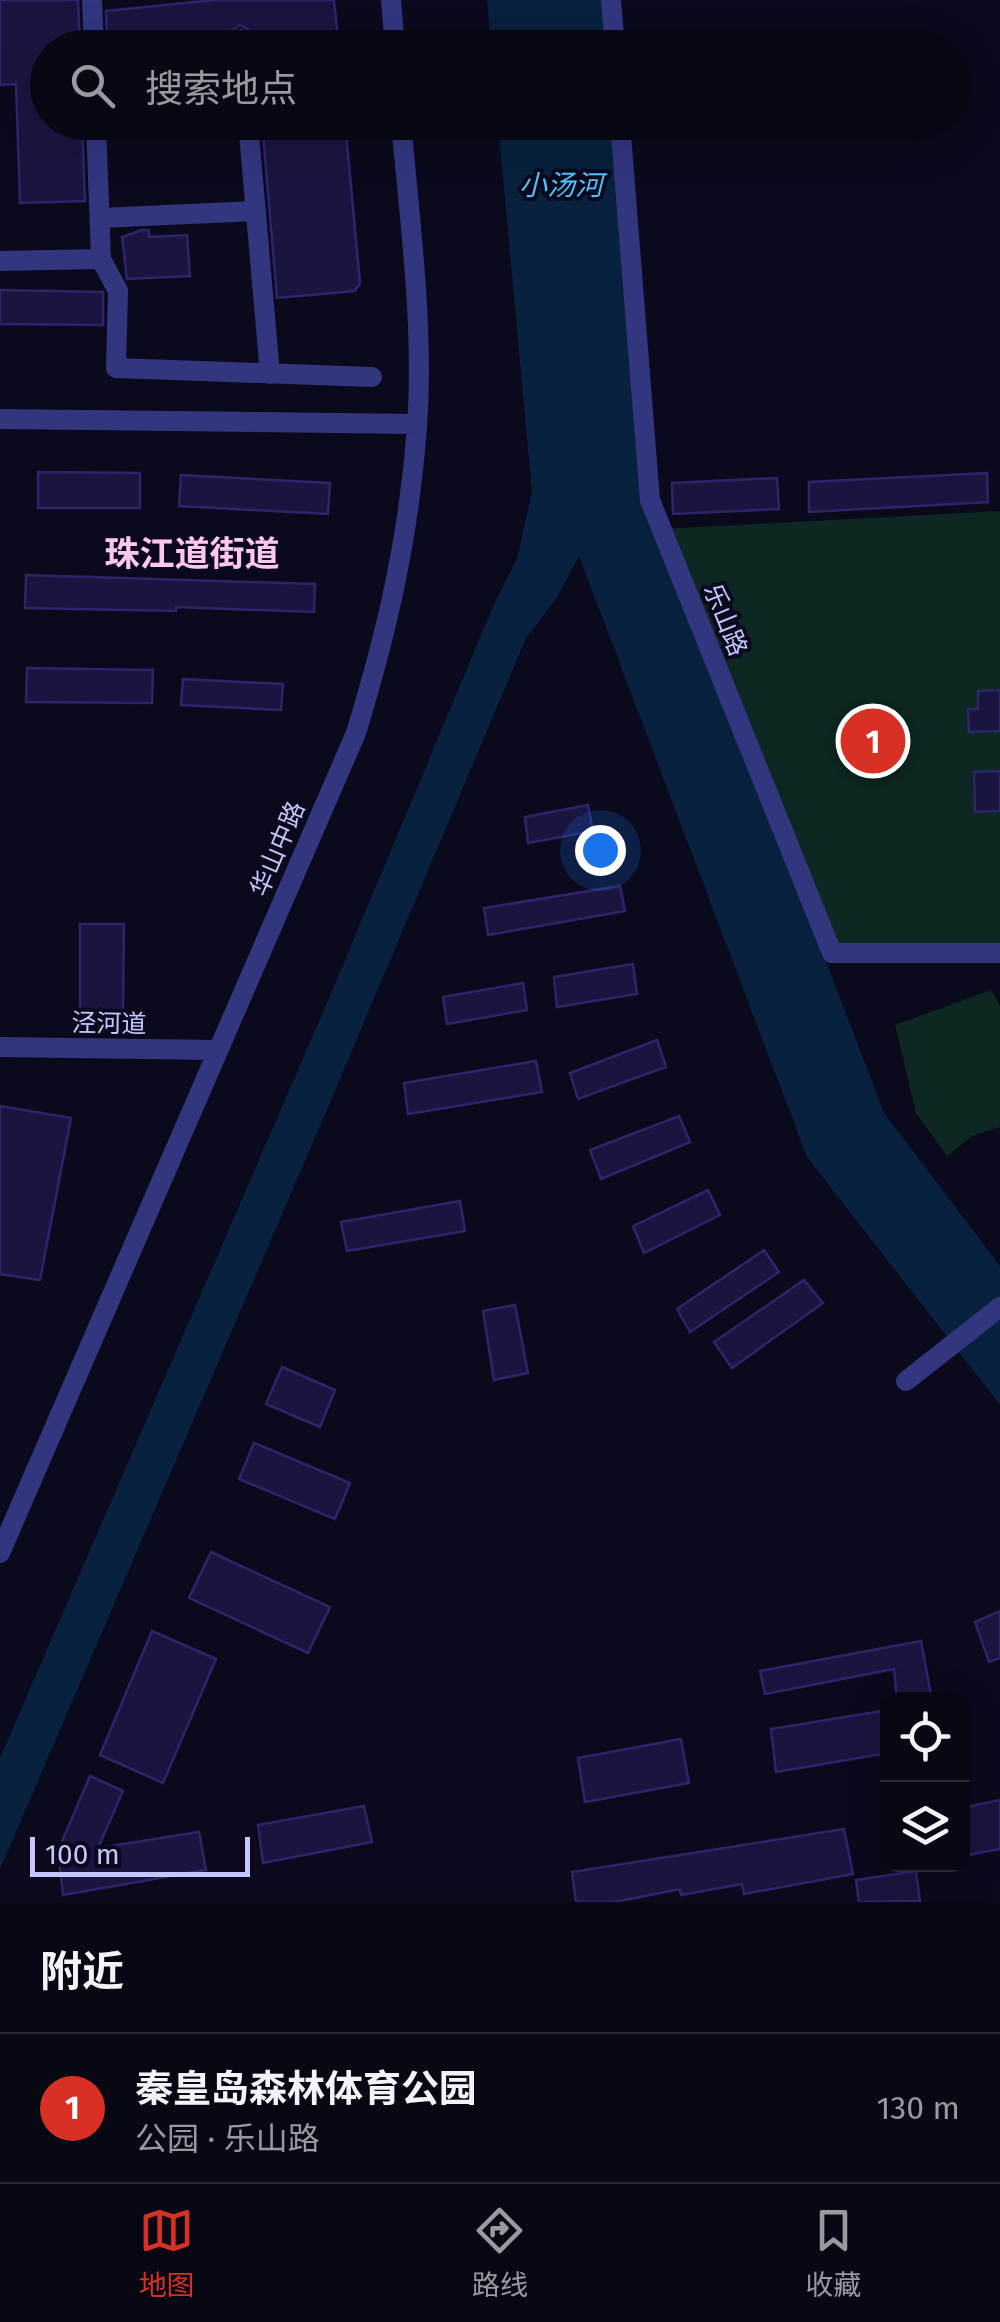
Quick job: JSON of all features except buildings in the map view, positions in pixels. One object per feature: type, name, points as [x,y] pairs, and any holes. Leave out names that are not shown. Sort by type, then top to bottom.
[{"type":"street","points":[[92,0],[93,30]]},
{"type":"street","points":[[390,0],[393,30]]},
{"type":"street","points":[[611,0],[614,30]]},
{"type":"street","points":[[97,140],[101,258],[118,291],[116,368],[372,377]]},
{"type":"street","points":[[250,140],[270,374]]},
{"type":"street","name":"华山中路","points":[[0,1552],[356,732],[389,620],[406,530],[417,424],[418,341],[402,140]]},
{"type":"street","name":"乐山路","points":[[621,140],[650,500],[832,953],[1000,953]]},
{"type":"street","points":[[100,218],[256,211]]},
{"type":"street","points":[[0,261],[101,258]]},
{"type":"street","points":[[0,419],[417,424]]},
{"type":"street","name":"泾河道","points":[[0,1047],[218,1050]]},
{"type":"street","points":[[906,1382],[1000,1307]]},
{"type":"green space","points":[[1000,511],[1000,953],[832,953],[661,529]]},
{"type":"green space","points":[[991,990],[1000,1006],[1000,1127],[972,1136],[947,1156],[916,1113],[895,1025]]},
{"type":"water","points":[[487,0],[602,0],[605,30],[490,30]]},
{"type":"water","name":"小汤河","points":[[500,140],[614,140],[644,485],[884,1113],[1000,1266],[1000,1405],[807,1157],[579,556],[556,599],[526,638],[0,1869],[0,1758],[517,558],[532,492]]},
{"type":"place","name":"秦皇岛森林体育公园","points":[[873,741]]},
{"type":"district","name":"珠江道街道","points":[[192,554]]}]
